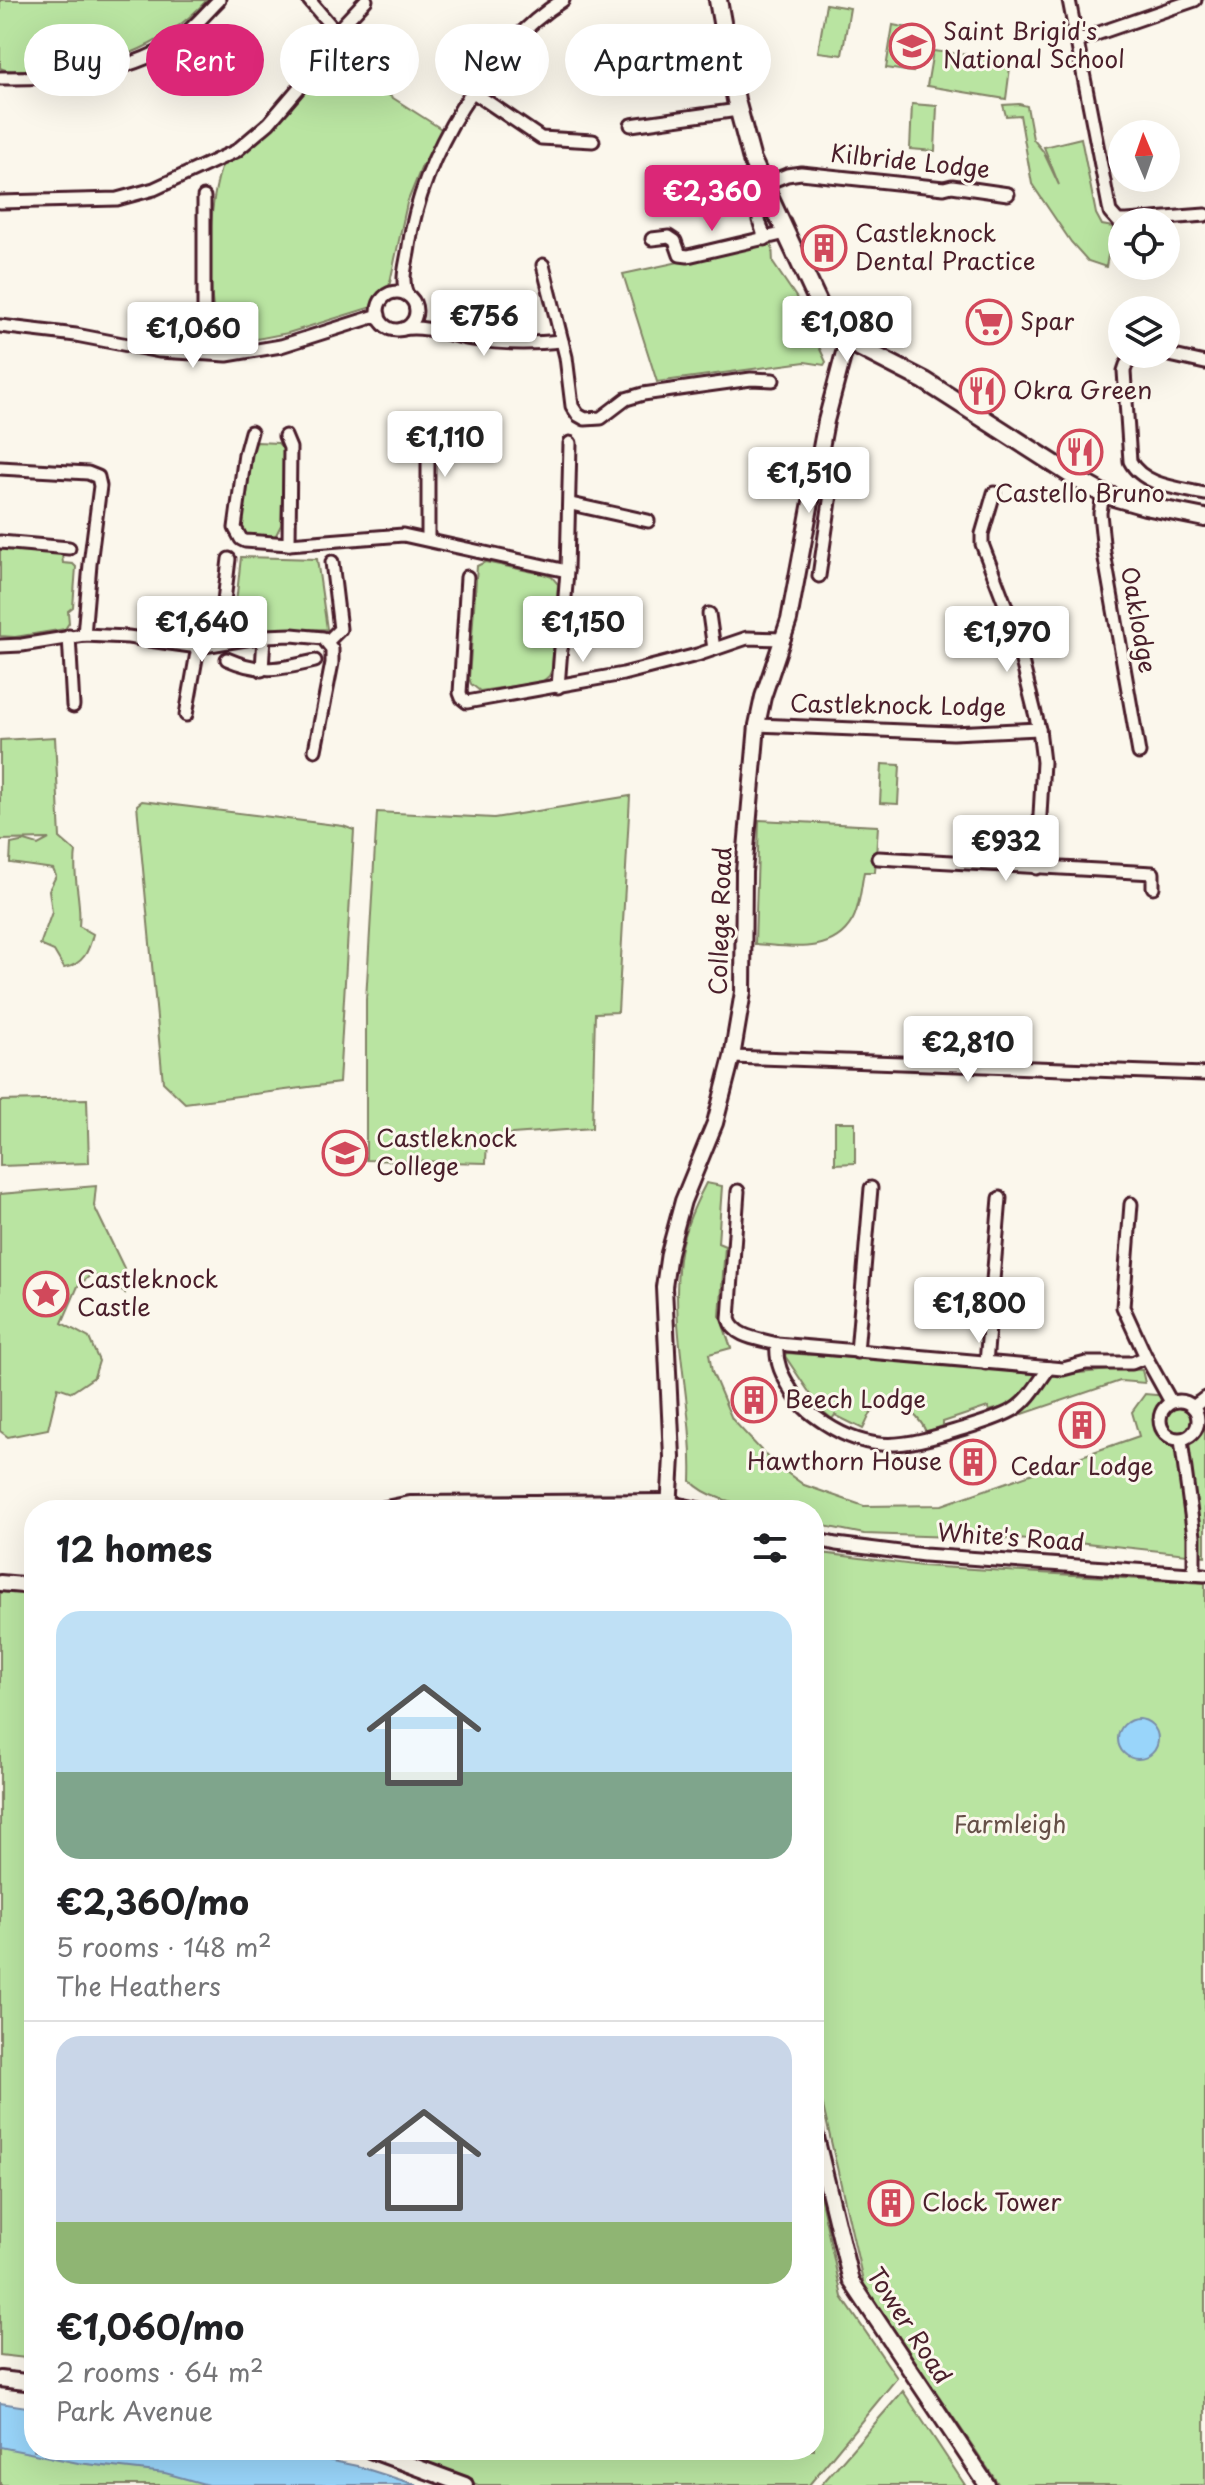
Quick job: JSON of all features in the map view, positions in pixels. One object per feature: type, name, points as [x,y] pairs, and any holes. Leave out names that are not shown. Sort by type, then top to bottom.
[{"type":"main road","points":[[718,0],[738,110],[752,160],[832,327],[847,341],[925,381],[1067,474],[1103,494],[1205,518]]},
{"type":"street","points":[[0,78],[66,78],[106,71],[149,57],[176,41],[219,0]]},
{"type":"street","points":[[309,0],[329,24]]},
{"type":"street","points":[[344,24],[366,0]]},
{"type":"street","points":[[531,24],[563,0]]},
{"type":"street","points":[[1069,0],[1110,212],[1118,221],[1205,215]]},
{"type":"street","points":[[1076,41],[1195,0]]},
{"type":"street","points":[[0,202],[117,199],[154,189],[236,151],[269,123],[291,96]]},
{"type":"street","points":[[402,329],[412,322],[416,311],[415,304],[407,295],[404,279],[416,209],[430,170],[471,96]]},
{"type":"street","points":[[479,96],[541,138],[593,141]]},
{"type":"street","points":[[631,125],[738,110]]},
{"type":"street","name":"Kilbride Lodge","points":[[762,185],[801,173],[1008,194]]},
{"type":"street","points":[[204,197],[204,353]]},
{"type":"street","points":[[759,220],[765,239]]},
{"type":"street","points":[[652,239],[669,237],[677,244],[680,255],[688,256],[786,233]]},
{"type":"street","points":[[543,265],[562,341],[572,406],[578,415],[594,420],[610,414],[626,399],[643,394],[751,379],[773,380]]},
{"type":"street","points":[[407,295],[395,292],[380,303],[379,315],[390,328],[415,327],[505,343],[562,341]]},
{"type":"street","points":[[0,326],[76,335],[159,351],[252,352],[379,315]]},
{"type":"street","name":"College Road","points":[[669,1500],[672,1457],[664,1287],[667,1264],[678,1214],[715,1123],[732,1057],[743,992],[744,872],[757,725],[763,697],[784,639],[826,421],[847,341]]},
{"type":"street","points":[[1180,357],[1205,363]]},
{"type":"street","points":[[1125,368],[1130,461],[1136,472],[1151,480],[1205,494]]},
{"type":"street","points":[[428,419],[428,539]]},
{"type":"street","points":[[251,432],[235,528],[245,541],[289,544],[335,542],[390,534],[428,539],[567,571]]},
{"type":"street","points":[[285,436],[290,448],[289,544]]},
{"type":"street","points":[[558,687],[571,504],[570,443]]},
{"type":"street","points":[[819,576],[836,460]]},
{"type":"street","points":[[0,468],[88,473],[98,477],[100,486],[84,635]]},
{"type":"street","name":"Castleknock Lodge","points":[[994,493],[982,544],[1013,625],[1039,729],[1043,762],[1037,868]]},
{"type":"street","name":"Oaklodge","points":[[1103,494],[1100,513],[1104,553],[1139,753]]},
{"type":"street","points":[[812,500],[829,502]]},
{"type":"street","points":[[571,504],[648,521]]},
{"type":"street","points":[[0,542],[69,548]]},
{"type":"street","points":[[219,643],[228,562],[240,569]]},
{"type":"street","points":[[327,642],[340,629],[332,562]]},
{"type":"street","points":[[467,577],[462,698],[467,702],[623,674],[747,638],[784,639]]},
{"type":"street","points":[[709,614],[714,649]]},
{"type":"street","points":[[0,646],[84,635],[128,637],[198,647],[264,636],[315,636],[327,642],[332,649],[332,663],[315,750]]},
{"type":"street","points":[[69,636],[73,706]]},
{"type":"street","points":[[262,670],[264,636]]},
{"type":"street","points":[[186,715],[198,647]]},
{"type":"street","points":[[227,659],[246,668],[262,670],[315,661]]},
{"type":"street","name":"Castleknock Lodge","points":[[757,725],[949,733],[1039,729]]},
{"type":"street","points":[[878,858],[1153,873],[1153,887]]},
{"type":"street","points":[[732,1057],[1205,1074]]},
{"type":"street","points":[[857,1352],[871,1188]]},
{"type":"street","points":[[738,1191],[729,1319],[731,1327],[737,1332],[777,1344],[1063,1369],[1086,1363],[1132,1363],[1146,1357]]},
{"type":"street","points":[[986,1363],[1000,1198]]},
{"type":"street","points":[[1131,1204],[1123,1307],[1171,1402]]},
{"type":"street","points":[[777,1344],[776,1358],[782,1375],[800,1404],[842,1435],[870,1444],[890,1446],[915,1443],[988,1421],[1015,1409],[1029,1396],[1049,1368]]},
{"type":"street","points":[[1193,1407],[1205,1398]]},
{"type":"street","points":[[1171,1402],[1186,1402],[1193,1407],[1198,1420],[1192,1435],[1181,1440],[1171,1438],[1161,1428],[1161,1413],[1171,1402]]},
{"type":"street","points":[[1181,1440],[1200,1574]]},
{"type":"street","name":"White's Road","points":[[824,1541],[924,1555],[1200,1574]]},
{"type":"street","points":[[0,1583],[24,1585]]},
{"type":"street","name":"Tower Road","points":[[824,2170],[851,2281],[987,2485]]},
{"type":"street","points":[[0,2379],[24,2382]]},
{"type":"street","points":[[397,2460],[465,2485]]},
{"type":"green space","points":[[0,0],[207,0],[180,24],[146,24],[146,46],[130,54],[130,24],[24,24],[24,72],[0,68]]},
{"type":"green space","points":[[826,4],[850,8],[842,55],[818,52]]},
{"type":"green space","points":[[893,25],[919,30],[913,72],[886,68]]},
{"type":"green space","points":[[933,51],[1011,60],[1006,99],[927,86]]},
{"type":"green space","points":[[300,96],[390,96],[443,130],[422,166],[407,203],[389,287],[375,306],[288,333],[226,345],[218,341],[210,274],[211,225],[218,179],[224,160],[252,147],[289,111]]},
{"type":"green space","points":[[912,104],[937,106],[935,151],[910,149]]},
{"type":"green space","points":[[1003,105],[1027,106],[1033,139],[1043,151],[1059,185],[1044,147],[1081,138],[1096,214],[1102,225],[1108,226],[1106,267],[1088,261],[1071,242],[1032,184],[1020,115],[1006,116]]},
{"type":"green space","points":[[772,242],[773,263],[796,297],[826,362],[824,365],[805,362],[657,382],[623,274]]},
{"type":"green space","points":[[257,442],[278,443],[284,449],[281,525],[276,535],[268,541],[248,536],[241,528],[251,449]]},
{"type":"green space","points":[[0,547],[57,551],[62,555],[63,563],[76,567],[73,607],[68,611],[69,623],[65,629],[15,637],[0,636]]},
{"type":"green space","points":[[241,557],[317,559],[327,629],[233,631]]},
{"type":"green space","points":[[485,562],[543,574],[552,577],[558,584],[552,670],[542,682],[480,691],[471,684],[477,566]]},
{"type":"green space","points":[[55,737],[60,838],[76,852],[79,926],[93,934],[84,956],[76,964],[64,968],[54,951],[40,945],[52,912],[49,890],[56,876],[53,869],[10,863],[11,844],[25,841],[38,845],[49,839],[0,840],[0,740]]},
{"type":"green space","points":[[882,764],[900,765],[898,804],[880,803]]},
{"type":"green space","points":[[630,796],[618,1012],[595,1013],[592,1128],[487,1136],[486,1163],[366,1160],[366,1000],[377,812],[494,818]]},
{"type":"green space","points":[[142,801],[343,826],[354,830],[339,1083],[185,1103],[163,1082],[137,805]]},
{"type":"green space","points":[[759,820],[878,826],[875,872],[864,872],[855,916],[833,940],[795,947],[755,944]]},
{"type":"green space","points":[[87,1099],[89,1163],[0,1166],[0,1101]]},
{"type":"green space","points":[[835,1122],[855,1122],[855,1163],[835,1164]]},
{"type":"green space","points":[[706,1183],[722,1186],[718,1243],[725,1246],[720,1316],[731,1348],[709,1354],[712,1372],[732,1419],[772,1462],[804,1485],[864,1506],[942,1505],[1139,1436],[1132,1412],[1145,1394],[1190,1398],[1205,1393],[1205,1556],[1068,1541],[864,1534],[824,1526],[824,1500],[726,1500],[702,1490],[691,1481],[677,1287],[683,1239]]},
{"type":"green space","points":[[96,1186],[94,1206],[124,1268],[125,1293],[92,1274],[78,1286],[62,1323],[89,1338],[99,1361],[94,1377],[72,1392],[58,1387],[48,1429],[8,1437],[0,1431],[0,1194]]},
{"type":"green space","points":[[786,1353],[1031,1374],[1142,1370],[1145,1383],[1120,1381],[1023,1414],[1000,1408],[989,1411],[988,1407],[943,1422],[943,1426],[926,1432],[910,1412],[887,1403],[872,1412],[863,1429],[835,1415],[832,1419],[811,1401],[813,1398],[785,1356]]},
{"type":"green space","name":"Farmleigh","points":[[824,1553],[922,1566],[1205,1583],[1205,2485],[999,2485],[864,2285],[824,2111]]},
{"type":"green space","points":[[0,1588],[24,1589],[24,2358],[0,2355]]},
{"type":"green space","points":[[824,2213],[842,2297],[897,2378],[809,2485],[478,2485],[414,2460],[824,2460]]},
{"type":"green space","points":[[903,2391],[965,2485],[821,2485]]},
{"type":"green space","points":[[0,2430],[24,2444],[24,2460],[114,2460],[315,2485],[0,2485]]},
{"type":"water","points":[[1138,1719],[1152,1725],[1158,1739],[1152,1753],[1138,1759],[1124,1753],[1118,1739],[1124,1725]]},
{"type":"water","points":[[0,2403],[24,2407],[24,2452],[0,2447]]},
{"type":"water","points":[[63,2460],[328,2460],[417,2485],[208,2485],[165,2473]]},
{"type":"place","name":"Saint Brigid's National School","points":[[912,46]]},
{"type":"place","name":"Castleknock Dental Practice","points":[[824,248]]},
{"type":"place","name":"Spar","points":[[989,322]]},
{"type":"place","name":"Okra Green","points":[[982,391]]},
{"type":"place","name":"Castello Bruno","points":[[1080,452]]},
{"type":"place","name":"Castleknock College","points":[[345,1153]]},
{"type":"place","name":"Castleknock Castle","points":[[46,1294]]},
{"type":"place","name":"Beech Lodge","points":[[754,1400]]},
{"type":"place","name":"Cedar Lodge","points":[[1082,1425]]},
{"type":"place","name":"Hawthorn House","points":[[973,1462]]},
{"type":"place","name":"Clock Tower","points":[[891,2203]]}]
